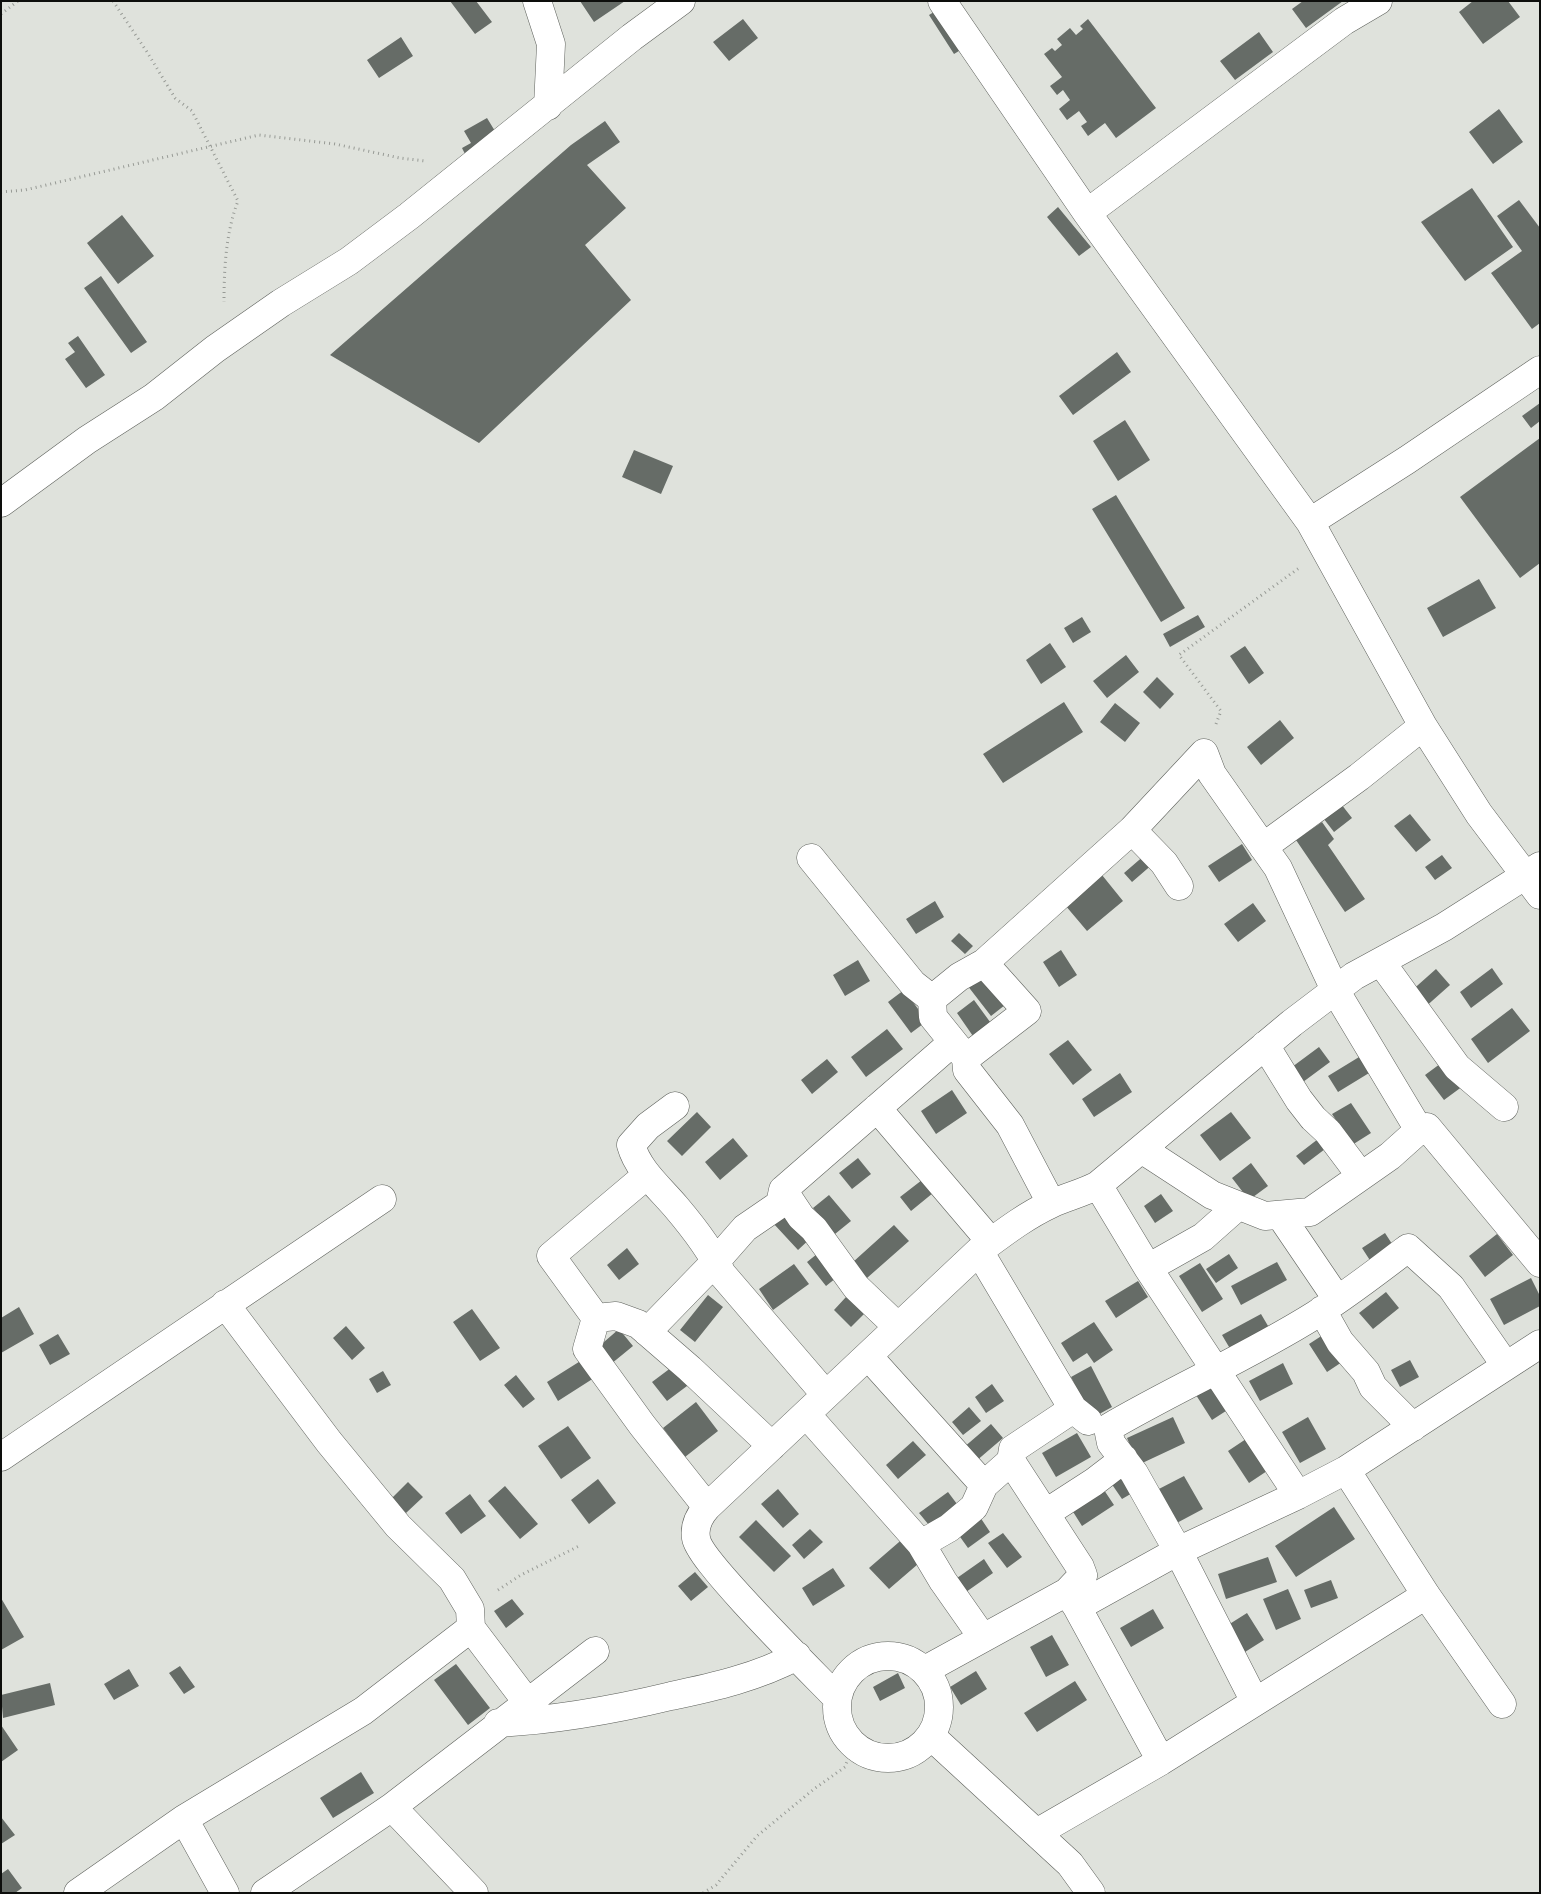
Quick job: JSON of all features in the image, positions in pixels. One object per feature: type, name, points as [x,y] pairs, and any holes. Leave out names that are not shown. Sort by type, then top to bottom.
[{"type":"street","points":[[537,1],[551,44],[548,106]]},
{"type":"street","points":[[1,503],[87,440],[154,397],[281,303],[349,261],[473,166],[632,37],[681,1]]},
{"type":"street","points":[[837,1698],[725,1581],[702,1552],[696,1540],[698,1517],[985,1247],[1015,1225],[1052,1204],[1098,1186],[1143,1150],[1265,1045],[1354,976],[1535,880],[1479,814],[1424,726],[1310,522],[1087,213],[942,1]]},
{"type":"street","points":[[1087,213],[1344,21],[1378,1]]},
{"type":"street","points":[[1310,522],[1407,460],[1540,370]]},
{"type":"street","points":[[1263,847],[1424,726]]},
{"type":"street","points":[[932,999],[959,977],[984,963],[1132,830],[1204,753],[1212,774],[1278,868],[1335,990],[1419,1130]]},
{"type":"street","points":[[1132,830],[1164,863],[1179,886]]},
{"type":"street","points":[[811,858],[913,984],[932,999],[933,1016],[959,1050],[967,1070],[1010,1125],[1052,1204]]},
{"type":"street","points":[[1381,962],[1457,1067],[1504,1107]]},
{"type":"street","points":[[647,1332],[716,1261],[745,1228],[780,1204],[783,1190],[878,1108],[959,1050],[1027,1011],[984,963]]},
{"type":"street","points":[[1265,1045],[1308,1112],[1328,1132],[1361,1176]]},
{"type":"street","points":[[674,1106],[648,1126],[631,1146],[634,1156],[677,1208],[716,1261],[722,1274],[826,1395]]},
{"type":"street","points":[[878,1108],[985,1247],[1073,1409],[1096,1427],[1108,1428],[1214,1369],[1247,1354],[1330,1305],[1408,1248],[1451,1287],[1506,1366]]},
{"type":"street","points":[[1143,1150],[1212,1196],[1265,1216],[1280,1215],[1310,1212],[1390,1156],[1419,1130],[1427,1127],[1540,1263]]},
{"type":"street","points":[[596,1318],[551,1256],[648,1175]]},
{"type":"street","points":[[1098,1186],[1148,1268],[1298,1496]]},
{"type":"street","points":[[783,1190],[789,1202],[814,1229],[856,1287],[898,1327]]},
{"type":"street","points":[[1,1458],[382,1199]]},
{"type":"street","points":[[1148,1268],[1203,1237],[1238,1206]]},
{"type":"street","points":[[1280,1215],[1330,1305],[1340,1342],[1366,1372],[1373,1387],[1413,1427]]},
{"type":"street","points":[[225,1304],[329,1442],[398,1526],[452,1579],[466,1598],[470,1618],[527,1702]]},
{"type":"street","points":[[596,1318],[616,1316],[638,1324],[690,1369],[772,1446]]},
{"type":"street","points":[[596,1318],[587,1349],[642,1425],[707,1507]]},
{"type":"street","points":[[925,1670],[983,1638],[1298,1496],[1346,1470],[1540,1344]]},
{"type":"street","points":[[868,1356],[984,1485]]},
{"type":"street","points":[[921,1544],[949,1528],[974,1507],[984,1485],[1011,1461],[1013,1449],[1073,1409]]},
{"type":"street","points":[[806,1414],[921,1544],[943,1581],[983,1638]]},
{"type":"street","points":[[1108,1428],[1111,1443],[1134,1473],[1178,1551],[1255,1702]]},
{"type":"street","points":[[1046,1513],[1094,1482],[1124,1459]]},
{"type":"street","points":[[1011,1461],[1046,1513],[1083,1575],[1072,1599]]},
{"type":"street","points":[[1346,1470],[1426,1595],[1502,1704]]},
{"type":"street","points":[[1038,1832],[1161,1761],[1426,1595]]},
{"type":"street","points":[[1072,1599],[1161,1761]]},
{"type":"street","points":[[78,1893],[184,1819],[363,1710],[470,1618]]},
{"type":"street","points":[[265,1893],[392,1806],[595,1652]]},
{"type":"street","points":[[498,1724],[550,1720],[605,1711],[701,1690],[775,1668],[797,1656]]},
{"type":"street","points":[[896,1656],[912,1661],[925,1670],[935,1684],[940,1702],[939,1720],[931,1736],[919,1749],[902,1757],[884,1759],[868,1755],[853,1746],[842,1732],[837,1716],[837,1698],[843,1683],[852,1670],[865,1661],[880,1657],[896,1656]]},
{"type":"street","points":[[931,1736],[1038,1832],[1070,1864],[1091,1893]]},
{"type":"street","points":[[392,1806],[474,1893]]},
{"type":"street","points":[[184,1819],[225,1893]]},
{"type":"path","points":[[1,14],[18,1]]},
{"type":"path","points":[[113,1],[175,98],[192,112],[212,146],[238,201],[232,217],[224,273],[224,308],[234,336]]},
{"type":"path","points":[[1,192],[25,190],[260,135],[335,144],[400,158],[473,166]]},
{"type":"path","points":[[1221,711],[1179,655],[1325,548]]},
{"type":"path","points":[[470,1618],[521,1575],[581,1545]]},
{"type":"path","points":[[703,1893],[716,1885],[757,1836],[845,1768],[853,1746]]},
{"type":"building","points":[[450,1],[476,1],[492,22],[475,34]]},
{"type":"building","points":[[580,1],[625,1],[594,22]]},
{"type":"building","points":[[1303,1],[1343,1],[1306,28],[1292,9]]},
{"type":"building","points":[[1473,1],[1508,1],[1520,17],[1483,44],[1459,12]]},
{"type":"building","points":[[942,7],[967,46],[954,54],[929,15]]},
{"type":"building","points":[[743,19],[758,38],[729,61],[713,42]]},
{"type":"building","points":[[1088,19],[1156,108],[1116,138],[1105,123],[1088,136],[1081,126],[1087,122],[1079,111],[1067,120],[1059,109],[1070,100],[1063,90],[1057,95],[1050,86],[1062,77],[1044,54],[1052,48],[1055,51],[1062,45],[1057,39],[1070,28],[1076,35],[1083,29],[1080,26]]},
{"type":"building","points":[[1259,32],[1273,52],[1235,80],[1220,61]]},
{"type":"building","points":[[401,37],[413,56],[379,78],[367,60]]},
{"type":"building","points":[[1499,109],[1523,142],[1493,164],[1469,132]]},
{"type":"building","points":[[487,118],[498,136],[466,156],[462,148],[471,143],[464,131]]},
{"type":"building","points":[[605,121],[620,142],[587,165],[626,208],[585,245],[631,300],[479,443],[330,355],[571,145]]},
{"type":"building","points":[[1472,188],[1513,247],[1465,281],[1421,222]]},
{"type":"building","points":[[1519,200],[1540,228],[1540,323],[1532,329],[1491,273],[1522,251],[1497,216]]},
{"type":"building","points":[[1058,207],[1091,247],[1079,256],[1047,217]]},
{"type":"building","points":[[122,215],[154,256],[118,284],[87,243]]},
{"type":"building","points":[[101,276],[147,342],[131,353],[84,288]]},
{"type":"building","points":[[78,336],[105,375],[86,388],[65,359],[75,352],[68,343]]},
{"type":"building","points":[[1117,352],[1131,372],[1073,415],[1059,396]]},
{"type":"building","points":[[1540,403],[1540,421],[1531,428],[1522,416]]},
{"type":"building","points":[[1125,420],[1150,460],[1118,481],[1093,441]]},
{"type":"building","points":[[1540,438],[1540,563],[1520,578],[1460,497]]},
{"type":"building","points":[[634,450],[673,466],[661,494],[622,477]]},
{"type":"building","points":[[1116,495],[1185,608],[1161,622],[1092,509]]},
{"type":"building","points":[[1479,579],[1496,608],[1443,637],[1427,608]]},
{"type":"building","points":[[1198,615],[1205,627],[1170,647],[1163,634]]},
{"type":"building","points":[[1082,617],[1091,632],[1073,643],[1064,628]]},
{"type":"building","points":[[1050,643],[1066,667],[1041,684],[1026,660]]},
{"type":"building","points":[[1245,646],[1264,673],[1249,684],[1230,656]]},
{"type":"building","points":[[1126,655],[1139,672],[1107,698],[1093,681]]},
{"type":"building","points":[[1157,677],[1174,694],[1160,709],[1143,692]]},
{"type":"building","points":[[1064,702],[1083,732],[1003,783],[983,754]]},
{"type":"building","points":[[1115,703],[1140,723],[1125,742],[1100,722]]},
{"type":"building","points":[[1280,720],[1294,738],[1261,765],[1247,747]]},
{"type":"building","points":[[1338,800],[1352,818],[1334,832],[1320,814]]},
{"type":"building","points":[[1410,814],[1431,840],[1416,852],[1394,826]]},
{"type":"building","points":[[1322,822],[1334,839],[1328,845],[1365,899],[1345,912],[1296,840]]},
{"type":"building","points":[[1242,844],[1252,860],[1219,882],[1208,866]]},
{"type":"building","points":[[1146,854],[1154,863],[1132,882],[1124,873]]},
{"type":"building","points":[[1442,855],[1452,868],[1435,880],[1425,867]]},
{"type":"building","points":[[1102,875],[1123,901],[1087,931],[1065,905]]},
{"type":"building","points":[[935,901],[944,917],[916,934],[906,919]]},
{"type":"building","points":[[1253,903],[1266,921],[1238,942],[1224,924]]},
{"type":"building","points":[[959,933],[973,946],[965,954],[951,941]]},
{"type":"building","points":[[1061,950],[1077,975],[1059,987],[1043,962]]},
{"type":"building","points":[[858,960],[870,981],[845,996],[833,975]]},
{"type":"building","points":[[1492,968],[1503,984],[1471,1008],[1460,992]]},
{"type":"building","points":[[1436,969],[1450,985],[1423,1009],[1409,993]]},
{"type":"building","points":[[980,974],[1005,1005],[991,1016],[967,985]]},
{"type":"building","points":[[904,990],[927,1021],[911,1033],[888,1002]]},
{"type":"building","points":[[974,1000],[993,1026],[975,1039],[957,1013]]},
{"type":"building","points":[[1512,1008],[1530,1031],[1488,1063],[1471,1039]]},
{"type":"building","points":[[887,1029],[903,1049],[866,1077],[851,1057]]},
{"type":"building","points":[[1068,1040],[1092,1070],[1073,1085],[1049,1054]]},
{"type":"building","points":[[1319,1047],[1330,1062],[1303,1082],[1292,1067]]},
{"type":"building","points":[[1364,1054],[1374,1070],[1338,1092],[1328,1076]]},
{"type":"building","points":[[827,1059],[838,1072],[812,1094],[801,1080]]},
{"type":"building","points":[[1444,1061],[1463,1086],[1444,1100],[1425,1075]]},
{"type":"building","points":[[1120,1073],[1132,1092],[1094,1117],[1082,1099]]},
{"type":"building","points":[[952,1090],[967,1113],[936,1134],[921,1111]]},
{"type":"building","points":[[1351,1103],[1371,1133],[1352,1145],[1332,1114]]},
{"type":"building","points":[[697,1112],[711,1127],[682,1156],[667,1141]]},
{"type":"building","points":[[1231,1112],[1251,1138],[1220,1161],[1200,1135]]},
{"type":"building","points":[[1322,1136],[1329,1146],[1304,1165],[1296,1156]]},
{"type":"building","points":[[733,1138],[748,1156],[720,1180],[705,1162]]},
{"type":"building","points":[[858,1158],[871,1174],[852,1189],[839,1173]]},
{"type":"building","points":[[1251,1163],[1268,1186],[1249,1200],[1232,1178]]},
{"type":"building","points":[[922,1180],[933,1193],[911,1211],[900,1197]]},
{"type":"building","points":[[1161,1194],[1173,1211],[1155,1223],[1144,1206]]},
{"type":"building","points":[[829,1195],[851,1221],[835,1234],[813,1208]]},
{"type":"building","points":[[787,1209],[813,1236],[798,1250],[773,1223]]},
{"type":"building","points":[[894,1225],[909,1241],[867,1278],[853,1262]]},
{"type":"building","points":[[1385,1233],[1396,1250],[1373,1265],[1362,1248]]},
{"type":"building","points":[[1497,1234],[1513,1255],[1485,1277],[1469,1256]]},
{"type":"building","points":[[627,1248],[639,1264],[619,1280],[607,1265]]},
{"type":"building","points":[[822,1250],[841,1274],[826,1286],[807,1262]]},
{"type":"building","points":[[1229,1254],[1238,1268],[1216,1283],[1206,1269]]},
{"type":"building","points":[[1277,1262],[1287,1280],[1241,1305],[1231,1286]]},
{"type":"building","points":[[1200,1263],[1223,1299],[1202,1312],[1179,1276]]},
{"type":"building","points":[[794,1264],[809,1284],[773,1310],[759,1289]]},
{"type":"building","points":[[1531,1278],[1540,1296],[1540,1306],[1504,1325],[1490,1299]]},
{"type":"building","points":[[1138,1281],[1148,1297],[1116,1318],[1105,1301]]},
{"type":"building","points":[[1386,1292],[1399,1308],[1373,1329],[1359,1313]]},
{"type":"building","points":[[708,1295],[723,1307],[695,1342],[680,1330]]},
{"type":"building","points":[[846,1297],[869,1309],[851,1327],[834,1310]]},
{"type":"building","points":[[19,1307],[34,1334],[1,1353],[1,1318]]},
{"type":"building","points":[[472,1309],[500,1348],[480,1361],[453,1322]]},
{"type":"building","points":[[1261,1314],[1271,1331],[1232,1352],[1222,1335]]},
{"type":"building","points":[[1094,1322],[1113,1350],[1094,1363],[1087,1353],[1073,1362],[1061,1343]]},
{"type":"building","points":[[346,1326],[365,1348],[352,1360],[333,1338]]},
{"type":"building","points":[[619,1329],[633,1346],[611,1364],[597,1348]]},
{"type":"building","points":[[1326,1333],[1345,1360],[1327,1372],[1309,1344]]},
{"type":"building","points":[[58,1334],[70,1354],[50,1365],[39,1345]]},
{"type":"building","points":[[582,1360],[594,1378],[558,1401],[547,1382]]},
{"type":"building","points":[[1410,1360],[1419,1377],[1400,1387],[1391,1370]]},
{"type":"building","points":[[1283,1363],[1293,1384],[1260,1401],[1249,1381]]},
{"type":"building","points":[[676,1364],[691,1383],[667,1401],[652,1382]]},
{"type":"building","points":[[1091,1366],[1112,1407],[1092,1418],[1071,1377]]},
{"type":"building","points":[[383,1371],[391,1385],[377,1393],[369,1379]]},
{"type":"building","points":[[516,1375],[535,1399],[523,1408],[504,1385]]},
{"type":"building","points":[[992,1384],[1004,1401],[986,1413],[975,1397]]},
{"type":"building","points":[[1213,1384],[1229,1409],[1212,1420],[1196,1395]]},
{"type":"building","points":[[696,1402],[718,1431],[685,1457],[663,1428]]},
{"type":"building","points":[[969,1407],[981,1421],[963,1435],[952,1422]]},
{"type":"building","points":[[1173,1417],[1185,1443],[1138,1465],[1127,1438]]},
{"type":"building","points":[[1308,1417],[1326,1449],[1300,1463],[1282,1432]]},
{"type":"building","points":[[991,1424],[1003,1438],[975,1462],[963,1448]]},
{"type":"building","points":[[568,1426],[591,1458],[561,1479],[538,1446]]},
{"type":"building","points":[[1077,1433],[1091,1457],[1056,1477],[1042,1453]]},
{"type":"building","points":[[1249,1437],[1270,1469],[1249,1483],[1228,1451]]},
{"type":"building","points":[[913,1441],[926,1455],[898,1479],[886,1465]]},
{"type":"building","points":[[1123,1475],[1134,1492],[1122,1499],[1111,1483]]},
{"type":"building","points":[[1184,1476],[1203,1509],[1173,1525],[1155,1491]]},
{"type":"building","points":[[598,1479],[616,1503],[589,1524],[571,1500]]},
{"type":"building","points":[[408,1482],[423,1497],[406,1513],[392,1498]]},
{"type":"building","points":[[505,1486],[538,1524],[520,1539],[488,1501]]},
{"type":"building","points":[[1102,1487],[1114,1505],[1082,1526],[1070,1507]]},
{"type":"building","points":[[778,1489],[799,1514],[783,1528],[761,1504]]},
{"type":"building","points":[[948,1492],[960,1508],[933,1530],[919,1513]]},
{"type":"building","points":[[470,1494],[486,1516],[461,1534],[445,1513]]},
{"type":"building","points":[[1334,1507],[1355,1539],[1296,1577],[1275,1546]]},
{"type":"building","points":[[980,1517],[990,1532],[968,1548],[958,1534]]},
{"type":"building","points":[[756,1520],[791,1556],[774,1572],[739,1537]]},
{"type":"building","points":[[810,1529],[823,1542],[804,1559],[792,1545]]},
{"type":"building","points":[[1003,1533],[1022,1557],[1007,1568],[988,1543]]},
{"type":"building","points":[[906,1536],[925,1558],[889,1589],[869,1568]]},
{"type":"building","points":[[1268,1557],[1277,1582],[1226,1599],[1218,1574]]},
{"type":"building","points":[[984,1559],[993,1573],[966,1592],[957,1578]]},
{"type":"building","points":[[833,1568],[845,1586],[813,1606],[802,1588]]},
{"type":"building","points":[[695,1572],[708,1587],[691,1601],[678,1586]]},
{"type":"building","points":[[1331,1580],[1338,1598],[1311,1608],[1304,1590]]},
{"type":"building","points":[[1288,1589],[1301,1619],[1276,1630],[1263,1599]]},
{"type":"building","points":[[1,1598],[24,1637],[1,1650]]},
{"type":"building","points":[[512,1599],[524,1614],[506,1628],[494,1611]]},
{"type":"building","points":[[1153,1609],[1164,1628],[1131,1647],[1120,1628]]},
{"type":"building","points":[[1247,1613],[1264,1640],[1245,1652],[1228,1625]]},
{"type":"building","points":[[1052,1635],[1069,1665],[1046,1677],[1030,1647]]},
{"type":"building","points":[[456,1664],[490,1708],[468,1725],[434,1680]]},
{"type":"building","points":[[180,1666],[195,1687],[184,1694],[169,1673]]},
{"type":"building","points":[[129,1669],[139,1686],[114,1700],[104,1684]]},
{"type":"building","points":[[976,1671],[987,1689],[961,1705],[950,1687]]},
{"type":"building","points":[[898,1673],[905,1688],[880,1701],[873,1687]]},
{"type":"building","points":[[1075,1681],[1087,1700],[1037,1732],[1024,1713]]},
{"type":"building","points":[[50,1683],[55,1705],[3,1718],[1,1695]]},
{"type":"building","points":[[1,1725],[18,1750],[1,1762]]},
{"type":"building","points":[[361,1772],[374,1793],[333,1818],[320,1798]]},
{"type":"building","points":[[1,1817],[15,1835],[1,1844]]},
{"type":"building","points":[[8,1869],[22,1888],[15,1893],[1,1893],[1,1874]]}]
